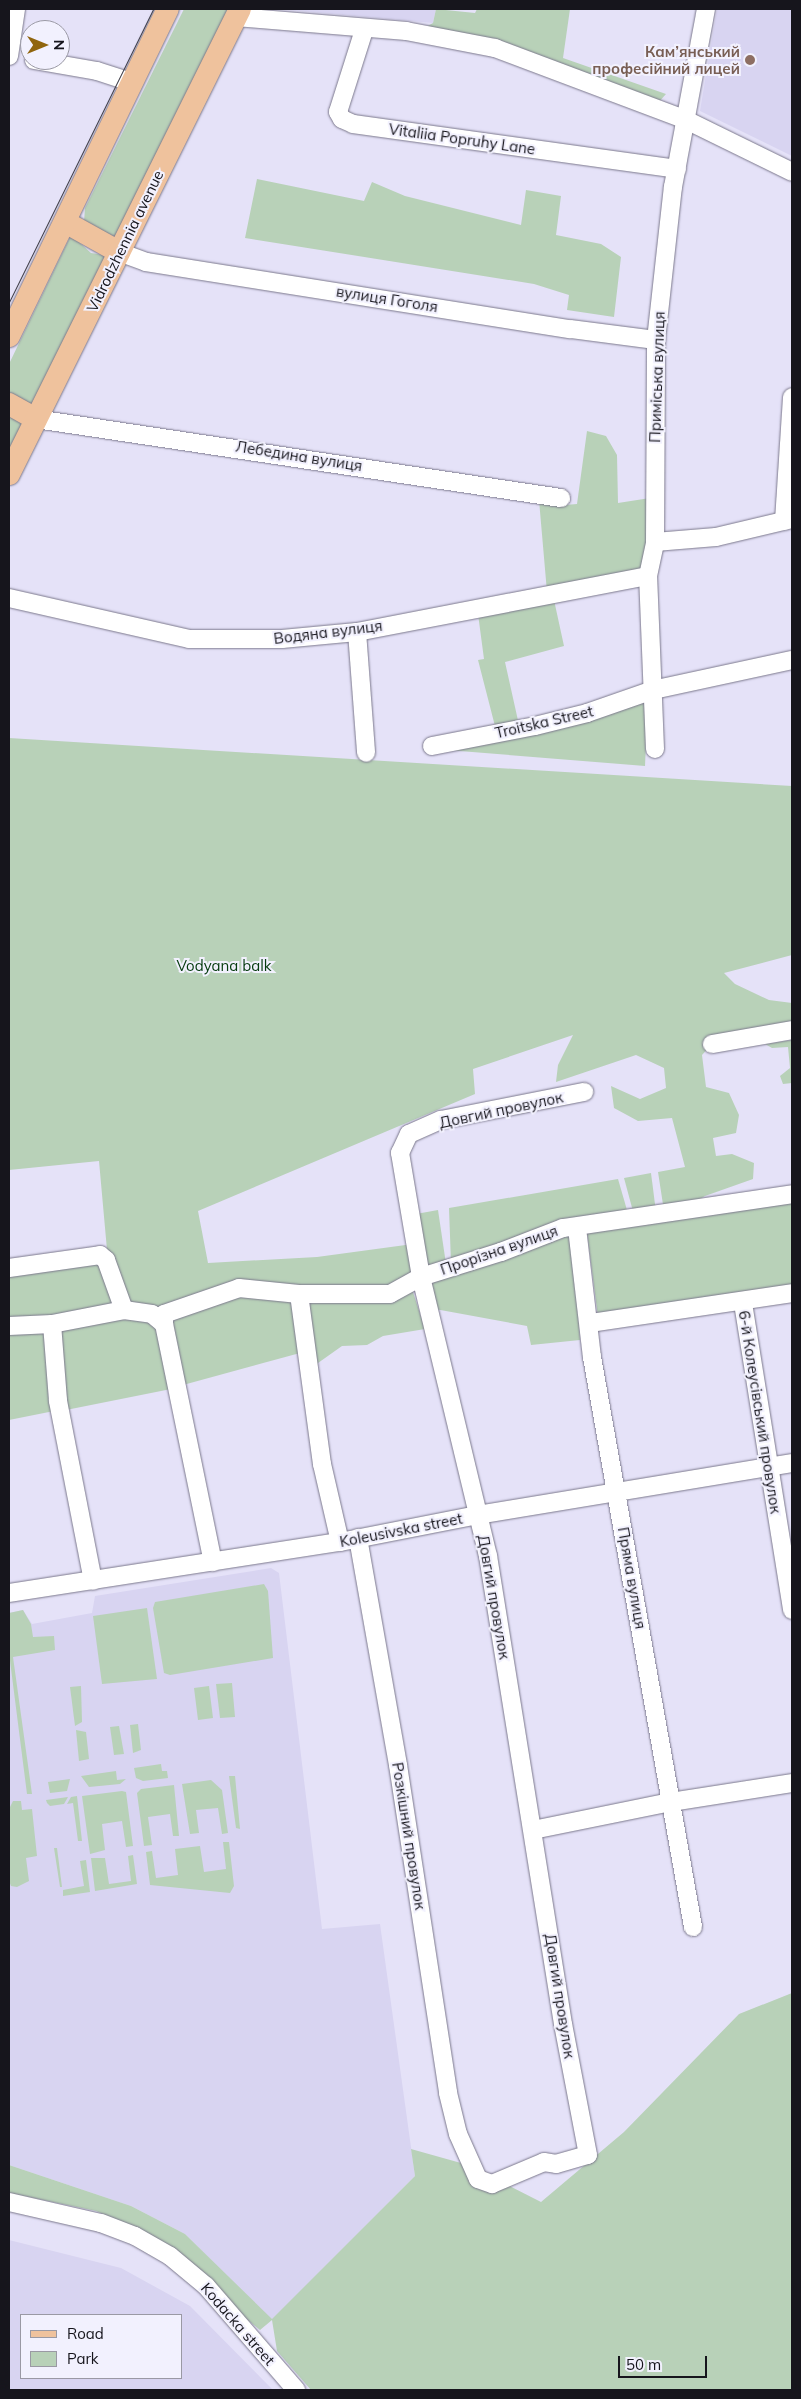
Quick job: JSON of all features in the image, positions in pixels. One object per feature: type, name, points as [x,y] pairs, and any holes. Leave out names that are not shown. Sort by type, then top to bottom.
[{"type":"main road","points":[[9,336],[168,9]]},
{"type":"main road","name":"Vidrodzhennia avenue","points":[[9,474],[238,13]]},
{"type":"main road","points":[[65,222],[119,252]]},
{"type":"main road","points":[[9,404],[36,418]]},
{"type":"street","points":[[9,56],[16,9]]},
{"type":"street","name":"Приміська вулиця","points":[[655,749],[648,576],[655,542],[656,340],[684,119],[706,9]]},
{"type":"street","points":[[238,13],[364,30],[406,31],[495,48],[684,119],[792,172]]},
{"type":"street","name":"Vitaliia Popruhy Lane","points":[[364,30],[338,112],[342,119],[354,124],[677,169]]},
{"type":"street","points":[[70,66],[97,71],[131,82]]},
{"type":"street","name":"вулиця Гоголя","points":[[119,252],[146,262],[571,329],[656,340]]},
{"type":"street","points":[[655,542],[716,537],[788,520],[792,397]]},
{"type":"street","name":"Лебедина вулиця","points":[[36,418],[300,456],[561,498]]},
{"type":"street","name":"Водяна вулиця","points":[[9,598],[190,639],[282,639],[357,632],[648,576]]},
{"type":"street","points":[[357,632],[366,753]]},
{"type":"street","name":"Troitska Street","points":[[432,746],[587,713],[653,690],[792,660]]},
{"type":"street","points":[[712,1044],[792,1030]]},
{"type":"street","name":"Довгий провулок","points":[[584,1092],[441,1120],[409,1134],[400,1153],[421,1277],[488,1556],[563,2024],[588,2155]]},
{"type":"street","name":"Прорізна вулиця","points":[[164,1324],[164,1314],[239,1288],[299,1294],[390,1294],[421,1277],[501,1252],[563,1228],[577,1228],[792,1194]]},
{"type":"street","name":"Пряма вулиця","points":[[577,1228],[590,1323],[592,1357],[693,1927]]},
{"type":"street","points":[[9,1268],[100,1255],[106,1260],[124,1310]]},
{"type":"street","points":[[590,1323],[743,1303],[792,1293]]},
{"type":"street","points":[[299,1294],[322,1464],[340,1542]]},
{"type":"street","name":"6-й Колеусівський провулок","points":[[743,1303],[767,1466],[792,1610]]},
{"type":"street","points":[[9,1326],[52,1324],[124,1310],[152,1314],[164,1324],[213,1562]]},
{"type":"street","points":[[52,1324],[58,1401],[93,1581]]},
{"type":"street","name":"Koleusivska street","points":[[9,1593],[340,1542],[617,1490],[792,1462]]},
{"type":"street","name":"Розкішний провулок","points":[[358,1538],[398,1765],[448,2093],[458,2134],[478,2179],[492,2184],[544,2162],[556,2164],[588,2155]]},
{"type":"street","points":[[533,1830],[671,1802],[792,1783]]},
{"type":"street","name":"Kodacka street","points":[[9,2202],[101,2223],[135,2236],[170,2256],[206,2286],[296,2390]]},
{"type":"shaded area","points":[[277,9],[436,9],[433,23]]},
{"type":"shaded area","name":"Кам’янський професійний лицей","points":[[717,9],[792,9],[792,156],[700,111]]},
{"type":"shaded area","points":[[271,1568],[279,1573],[322,1929],[380,1924],[415,2176],[272,2320],[185,2234],[131,2206],[9,2165],[9,1613],[23,1610],[32,1624],[92,1613],[95,1596]]},
{"type":"shaded area","points":[[9,2240],[121,2268],[190,2306],[273,2390],[9,2390]]},
{"type":"green space","points":[[184,9],[230,9],[116,236],[105,236],[84,222],[85,208]]},
{"type":"green space","points":[[436,9],[475,13],[477,9],[570,9],[563,58],[666,94],[658,103],[420,30],[433,23]]},
{"type":"green space","points":[[257,179],[364,201],[372,182],[405,196],[521,225],[526,190],[561,196],[556,235],[601,244],[621,257],[614,317],[567,310],[569,295],[534,284],[245,238]]},
{"type":"green space","points":[[71,235],[91,253],[110,256],[34,405],[9,399],[9,364]]},
{"type":"green space","points":[[9,408],[25,416],[9,462]]},
{"type":"green space","points":[[587,431],[606,436],[617,455],[618,503],[650,498],[644,574],[547,592],[539,500],[565,505],[577,504]]},
{"type":"green space","points":[[554,600],[564,646],[505,662],[519,725],[496,730],[478,660],[484,659],[478,614]]},
{"type":"green space","points":[[648,697],[645,766],[447,750]]},
{"type":"green space","name":"Vodyana balk","points":[[9,738],[792,786],[792,955],[724,973],[735,984],[769,1000],[792,1003],[792,1030],[712,1044],[702,1055],[706,1087],[729,1093],[739,1115],[736,1133],[713,1138],[716,1156],[732,1154],[754,1163],[753,1179],[705,1196],[688,1206],[664,1211],[658,1172],[685,1167],[672,1118],[638,1121],[614,1108],[611,1086],[640,1099],[666,1088],[664,1068],[636,1055],[556,1082],[558,1065],[573,1035],[473,1069],[475,1094],[198,1211],[208,1263],[317,1257],[413,1244],[417,1275],[390,1290],[238,1282],[160,1312],[128,1306],[107,1250],[99,1161],[9,1170]]},
{"type":"green space","points":[[792,1040],[792,1083],[783,1084],[780,1076],[790,1068],[788,1047],[772,1048],[765,1044]]},
{"type":"green space","points":[[651,1173],[656,1212],[634,1215],[624,1178]]},
{"type":"green space","points":[[618,1179],[629,1217],[451,1263],[449,1208]]},
{"type":"green space","points":[[792,1197],[792,1287],[598,1317],[587,1233]]},
{"type":"green space","points":[[438,1210],[446,1264],[423,1268],[416,1214]]},
{"type":"green space","points":[[574,1232],[580,1340],[531,1345],[527,1326],[435,1309],[426,1279]]},
{"type":"green space","points":[[102,1261],[119,1308],[9,1321],[9,1274]]},
{"type":"green space","points":[[411,1286],[425,1329],[383,1336],[367,1345],[342,1346],[318,1363],[316,1369],[303,1297]]},
{"type":"green space","points":[[242,1292],[293,1300],[300,1353],[183,1385],[169,1317]]},
{"type":"green space","points":[[135,1317],[161,1327],[171,1389],[66,1410],[57,1328]]},
{"type":"green space","points":[[9,1331],[48,1331],[54,1411],[9,1420]]},
{"type":"green space","points":[[264,1584],[268,1591],[273,1658],[170,1675],[164,1673],[153,1608],[155,1602]]},
{"type":"green space","points":[[147,1608],[157,1679],[102,1684],[93,1616]]},
{"type":"green space","points":[[23,1610],[31,1624],[33,1637],[54,1636],[55,1650],[13,1657],[32,1794],[27,1794],[9,1653],[9,1613]]},
{"type":"green space","points":[[232,1683],[235,1717],[220,1718],[216,1684]]},
{"type":"green space","points":[[81,1686],[82,1722],[75,1726],[70,1687]]},
{"type":"green space","points":[[209,1686],[213,1718],[198,1720],[194,1688]]},
{"type":"green space","points":[[138,1724],[141,1750],[133,1753],[130,1725]]},
{"type":"green space","points":[[119,1726],[124,1754],[114,1755],[110,1727]]},
{"type":"green space","points":[[76,1730],[86,1732],[89,1759],[79,1761]]},
{"type":"green space","points":[[161,1764],[162,1771],[167,1771],[168,1778],[143,1781],[136,1778],[134,1768]]},
{"type":"green space","points":[[116,1771],[117,1780],[126,1779],[120,1784],[89,1787],[81,1776]]},
{"type":"green space","points":[[229,1776],[235,1776],[240,1829],[236,1828]]},
{"type":"green space","points":[[70,1779],[67,1791],[50,1793],[48,1782]]},
{"type":"green space","points":[[211,1780],[222,1790],[228,1833],[222,1834],[218,1808],[196,1810],[199,1833],[190,1834],[182,1784]]},
{"type":"green space","points":[[174,1785],[179,1836],[173,1836],[170,1814],[148,1817],[152,1845],[144,1846],[137,1793],[141,1789]]},
{"type":"green space","points":[[126,1792],[133,1846],[126,1847],[122,1821],[102,1824],[105,1850],[90,1854],[82,1796]]},
{"type":"green space","points":[[77,1796],[82,1841],[78,1841],[73,1803],[67,1804],[71,1797]]},
{"type":"green space","points":[[68,1797],[64,1804],[50,1806],[46,1800]]},
{"type":"green space","points":[[13,1801],[21,1801],[22,1810],[32,1809],[37,1856],[26,1858],[29,1881],[17,1887],[11,1886],[9,1881],[9,1809]]},
{"type":"green space","points":[[223,1842],[229,1842],[234,1886],[230,1893],[150,1885],[146,1852],[152,1851],[156,1878],[178,1875],[175,1849],[200,1846],[204,1872],[226,1869]]},
{"type":"green space","points":[[54,1848],[57,1848],[62,1887],[60,1887]]},
{"type":"green space","points":[[133,1855],[137,1884],[95,1891],[91,1858],[105,1858],[109,1884],[131,1881],[128,1856]]},
{"type":"green space","points":[[86,1860],[90,1892],[63,1896],[63,1890],[84,1886],[80,1861]]},
{"type":"green space","points":[[792,1993],[792,2390],[311,2390],[277,2351],[272,2320],[260,2330],[136,2229],[96,2211],[9,2193],[9,2165],[131,2206],[185,2234],[272,2319],[415,2176],[411,2149],[468,2165],[541,2202],[624,2132],[739,2014]]},
{"type":"tram line","points":[[9,302],[153,9]]},
{"type":"place","name":"Кам’янський професійний лицей","points":[[750,60]]}]
